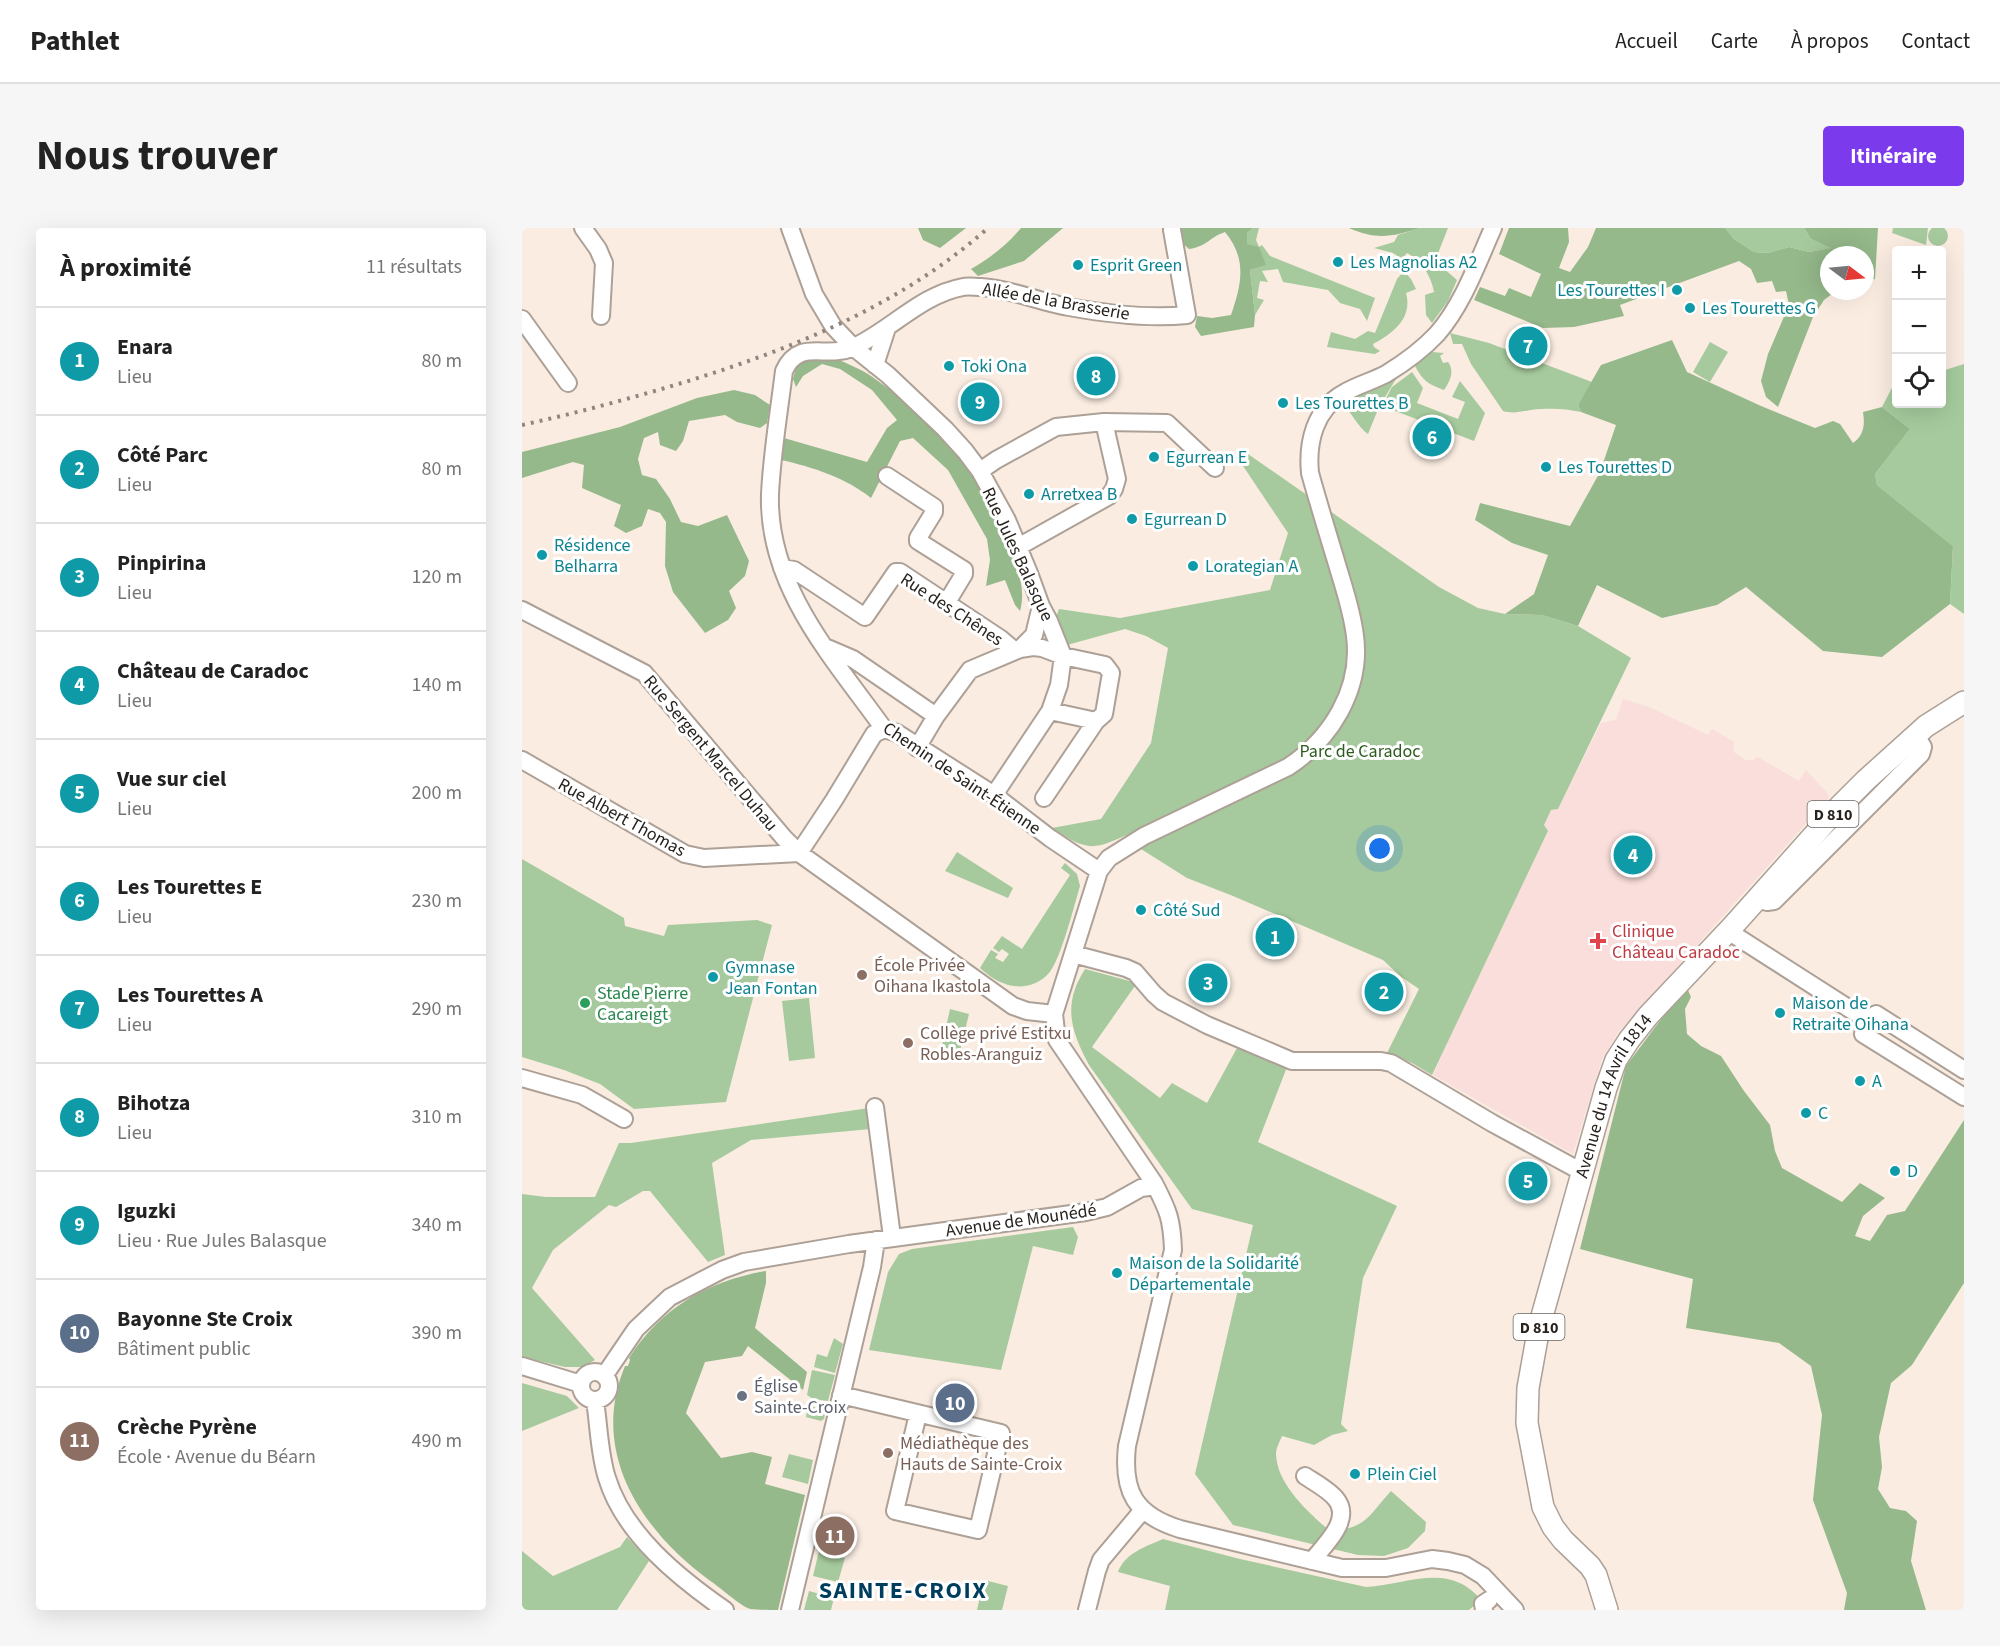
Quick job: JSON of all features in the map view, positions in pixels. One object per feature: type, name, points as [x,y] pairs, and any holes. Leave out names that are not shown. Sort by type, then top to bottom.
[{"type":"main road","name":"Avenue du 14 Avril 1814","points":[[1603,1605],[1596,1575],[1590,1566],[1563,1540],[1544,1507],[1527,1423],[1532,1358],[1582,1172],[1616,1060],[1648,1016],[1839,807],[1916,735],[1964,702]]},
{"type":"street","points":[[584,228],[604,263],[601,316]]},
{"type":"street","name":"Rue Jules Balasque","points":[[790,228],[814,294],[826,315],[853,347],[905,390],[945,429],[965,450],[980,471],[1007,520],[1063,656],[1059,685],[1050,711],[994,795]]},
{"type":"street","points":[[1493,228],[1461,298],[1436,335],[1385,374],[1341,394],[1317,420],[1313,432],[1309,459],[1310,473],[1350,608],[1356,638],[1354,670],[1338,715],[1316,745],[1288,767],[1144,836],[1109,858],[1099,871],[1054,1014],[1057,1040],[1067,1058],[1154,1182],[1167,1208],[1172,1225],[1173,1250],[1127,1446],[1126,1480],[1143,1510],[1163,1524],[1180,1529],[1342,1568],[1386,1568],[1432,1558],[1465,1565],[1483,1575],[1494,1603],[1515,1610]]},
{"type":"street","name":"Allée de la Brasserie","points":[[853,347],[937,295],[965,286],[1000,289],[1069,307],[1160,318],[1187,315],[1172,230]]},
{"type":"street","points":[[522,319],[568,383]]},
{"type":"street","points":[[875,365],[887,328]]},
{"type":"street","name":"Chemin de Saint-Étienne","points":[[853,347],[843,351],[798,354],[789,360],[784,371],[770,496],[774,542],[782,568],[801,612],[884,729],[897,733],[917,748],[994,795],[1050,838],[1099,871]]},
{"type":"street","points":[[980,471],[1056,427],[1104,422],[1167,423],[1215,468]]},
{"type":"street","points":[[1018,547],[1108,496],[1114,489],[1117,479],[1116,472],[1104,422]]},
{"type":"street","points":[[887,476],[934,507],[934,513],[918,541],[964,570],[964,574],[946,602]]},
{"type":"street","name":"Rue des Chênes","points":[[782,568],[794,570],[865,617],[896,572],[900,572],[1018,650]]},
{"type":"street","points":[[1018,650],[1034,634],[1041,606]]},
{"type":"street","name":"Rue Sergent Marcel Duhau","points":[[522,610],[644,673],[669,699],[799,853],[1013,1006],[1027,1011],[1054,1014]]},
{"type":"street","points":[[825,647],[853,659],[936,716]]},
{"type":"street","points":[[917,748],[936,716],[970,670],[1018,650],[1042,648],[1063,656],[1105,665],[1111,673],[1104,714],[1096,720],[1044,798]]},
{"type":"street","points":[[1050,711],[1096,720]]},
{"type":"street","points":[[799,853],[874,734],[884,729]]},
{"type":"street","name":"Rue Albert Thomas","points":[[522,760],[685,854],[704,858],[799,853]]},
{"type":"street","points":[[1728,931],[1870,1022]]},
{"type":"street","points":[[1073,954],[1135,972],[1163,1002],[1207,1025],[1292,1061],[1391,1063],[1492,1123],[1582,1172]]},
{"type":"street","points":[[1964,1070],[1876,1014],[1863,1034],[1964,1097]]},
{"type":"street","points":[[522,1078],[582,1095],[624,1119]]},
{"type":"street","points":[[790,1610],[872,1267],[884,1239],[875,1107]]},
{"type":"street","name":"Avenue de Mounédé","points":[[604,1376],[636,1329],[670,1297],[722,1270],[744,1262],[884,1239],[1086,1212],[1107,1207],[1141,1188],[1149,1187],[1154,1182]]},
{"type":"street","points":[[522,1366],[581,1384]]},
{"type":"street","points":[[590,1373],[599,1373],[604,1376],[608,1383],[608,1391],[603,1398],[595,1401],[586,1397],[581,1389],[582,1380],[590,1373]]},
{"type":"street","points":[[841,1395],[1001,1433],[978,1530],[896,1511],[918,1414]]},
{"type":"street","points":[[595,1401],[599,1442],[607,1480],[628,1519],[663,1561],[696,1590],[725,1610]]},
{"type":"street","points":[[1305,1476],[1336,1499],[1341,1511],[1340,1525],[1312,1561]]},
{"type":"street","points":[[1087,1610],[1101,1560],[1143,1510]]},
{"type":"shaded area","name":"Clinique Château Caradoc","points":[[1623,699],[1649,707],[1708,735],[1712,729],[1734,742],[1735,753],[1746,760],[1758,757],[1799,781],[1806,770],[1829,798],[1617,1034],[1602,1059],[1573,1154],[1433,1075],[1548,832],[1544,825],[1548,814],[1551,810],[1558,809],[1601,723],[1616,720]]},
{"type":"green space","points":[[1934,227],[1942,227],[1947,232],[1947,240],[1942,245],[1934,245],[1929,240],[1929,232]]},
{"type":"green space","points":[[918,228],[966,228],[940,248],[923,240]]},
{"type":"green space","points":[[1021,228],[1063,228],[1024,261],[978,276],[971,269],[997,251]]},
{"type":"green space","points":[[1181,228],[1253,228],[1247,233],[1247,244],[1259,247],[1266,265],[1250,270],[1255,315],[1254,327],[1201,336],[1195,327],[1197,316],[1212,318],[1231,315],[1240,282],[1239,262],[1237,252],[1225,232],[1200,246],[1189,249],[1181,242]]},
{"type":"green space","points":[[1253,228],[1259,228],[1256,240],[1259,247],[1262,245],[1270,256],[1375,298],[1367,321],[1360,309],[1340,303],[1328,290],[1283,282],[1278,269],[1262,271],[1268,282],[1260,281],[1257,298],[1264,300],[1255,315],[1250,270],[1265,265],[1254,247],[1247,244],[1247,233]]},
{"type":"green space","points":[[1349,228],[1420,228],[1376,236]]},
{"type":"green space","points":[[1420,228],[1448,228],[1435,261],[1457,280],[1448,301],[1432,323],[1426,315],[1425,295],[1434,292],[1431,280],[1421,265],[1407,253],[1402,259],[1393,253],[1374,248],[1394,242],[1398,235]]},
{"type":"green space","points":[[1509,228],[1568,228],[1569,242],[1559,268],[1570,272],[1588,247],[1596,228],[1725,228],[1734,239],[1754,252],[1768,253],[1789,247],[1809,252],[1820,250],[1820,300],[1824,300],[1813,317],[1778,407],[1766,397],[1761,381],[1768,354],[1789,305],[1786,291],[1776,292],[1772,281],[1757,283],[1751,269],[1739,261],[1620,305],[1624,316],[1574,327],[1543,328],[1474,300],[1480,287],[1505,296],[1509,288],[1531,297],[1541,274],[1499,254]]},
{"type":"green space","points":[[1725,228],[1804,228],[1811,239],[1828,246],[1820,246],[1820,250],[1809,252],[1789,247],[1768,253],[1754,252],[1734,239]]},
{"type":"green space","points":[[1804,228],[1878,228],[1875,279],[1874,246],[1827,246],[1811,239]]},
{"type":"green space","points":[[1893,228],[1928,228],[1926,245],[1892,233]]},
{"type":"green space","points":[[1404,271],[1416,289],[1406,293],[1407,310],[1400,324],[1373,344],[1380,351],[1375,354],[1327,347],[1331,332],[1355,339],[1368,331],[1375,333],[1397,279]]},
{"type":"green space","points":[[1450,333],[1489,343],[1592,382],[1578,405],[1581,412],[1566,409],[1503,411],[1471,364],[1462,344],[1453,344]]},
{"type":"green space","points":[[1672,340],[1687,372],[1815,428],[1833,421],[1840,424],[1853,443],[1863,429],[1863,412],[1882,407],[1910,429],[1875,474],[1877,485],[1953,546],[1950,604],[1882,657],[1823,651],[1746,587],[1717,605],[1662,618],[1597,585],[1578,626],[1542,615],[1505,614],[1534,594],[1548,555],[1512,543],[1475,520],[1480,503],[1570,526],[1600,472],[1616,425],[1581,412],[1578,405],[1601,365]]},
{"type":"green space","points":[[1710,342],[1728,352],[1710,382],[1693,372]]},
{"type":"green space","points":[[1432,352],[1444,353],[1440,356],[1443,363],[1448,362],[1450,365],[1451,376],[1444,390],[1426,381],[1415,366]]},
{"type":"green space","points":[[830,356],[866,373],[916,411],[955,452],[972,474],[1000,523],[1014,557],[1022,587],[1020,611],[1015,605],[1005,580],[986,586],[990,560],[987,539],[948,470],[913,438],[900,441],[871,498],[829,474],[781,460],[784,438],[867,462],[887,428],[897,420],[872,390],[840,369],[822,364],[803,376],[796,387],[793,379],[796,367],[809,359]]},
{"type":"green space","points":[[1964,364],[1964,614],[1950,604],[1953,546],[1877,485],[1875,474],[1910,429],[1882,407],[1892,388],[1892,408],[1946,408],[1946,370]]},
{"type":"green space","points":[[1412,372],[1423,388],[1417,403],[1458,419],[1465,402],[1452,397],[1460,381],[1485,413],[1474,441],[1382,406],[1392,387]]},
{"type":"green space","points":[[1395,375],[1396,379],[1379,407],[1368,434],[1344,405]]},
{"type":"green space","points":[[734,390],[755,395],[770,405],[767,423],[760,428],[737,422],[725,415],[689,421],[683,441],[676,451],[660,445],[658,432],[644,438],[638,459],[642,475],[656,479],[670,499],[681,522],[698,526],[727,515],[749,561],[745,576],[729,591],[736,608],[728,620],[705,633],[673,592],[665,566],[666,522],[660,513],[648,509],[642,526],[626,533],[614,526],[621,505],[582,488],[584,465],[573,462],[522,478],[522,452],[620,427],[697,398]]},
{"type":"green space","name":"Parc de Caradoc","points":[[1248,454],[1439,587],[1478,608],[1505,614],[1542,615],[1578,626],[1631,658],[1558,809],[1551,810],[1544,825],[1548,831],[1432,1075],[1412,1063],[1387,1053],[1419,989],[1383,960],[1187,878],[1141,849],[1134,832],[1093,846],[1076,842],[1052,828],[1101,819],[1151,743],[1168,648],[1146,636],[1125,629],[1067,645],[1054,622],[1059,609],[1120,618],[1270,590],[1288,533],[1241,463]]},
{"type":"green space","points":[[957,852],[1013,888],[1008,898],[945,871]]},
{"type":"green space","points":[[522,859],[624,918],[625,926],[664,936],[668,925],[757,920],[772,925],[726,1102],[634,1109],[600,1084],[522,1057]]},
{"type":"green space","points":[[1065,863],[1077,874],[1080,886],[1067,932],[1054,966],[1045,977],[1028,986],[1009,985],[994,979],[980,968],[991,950],[998,954],[995,958],[1003,962],[1009,954],[1002,949],[999,952],[993,948],[1002,936],[1022,949],[1070,875],[1061,868]]},
{"type":"green space","points":[[1085,969],[1137,983],[1092,1047],[1160,1098],[1172,1083],[1207,1103],[1237,1048],[1287,1067],[1258,1142],[1397,1206],[1363,1278],[1341,1424],[1348,1431],[1332,1435],[1314,1445],[1282,1436],[1276,1454],[1282,1477],[1288,1487],[1304,1507],[1331,1532],[1353,1527],[1366,1519],[1391,1491],[1426,1522],[1425,1531],[1408,1548],[1384,1556],[1358,1555],[1233,1525],[1195,1474],[1253,1225],[1192,1209],[1089,1065],[1074,1029],[1071,1006],[1073,994]]},
{"type":"green space","points":[[1686,986],[1691,997],[1685,1009],[1687,1034],[1701,1046],[1721,1056],[1770,1125],[1775,1151],[1782,1168],[1842,1202],[1860,1183],[1885,1198],[1863,1216],[1855,1236],[1870,1241],[1887,1215],[1905,1211],[1964,1120],[1964,1283],[1912,1365],[1891,1383],[1879,1437],[1882,1467],[1878,1489],[1890,1508],[1906,1511],[1917,1521],[1911,1561],[1926,1610],[1844,1610],[1847,1593],[1813,1500],[1822,1415],[1811,1366],[1779,1343],[1686,1328],[1693,1279],[1580,1249],[1626,1066]]},
{"type":"green space","points":[[809,998],[815,1058],[789,1061],[782,1001]]},
{"type":"green space","points":[[950,1009],[969,1014],[958,1059],[940,1055]]},
{"type":"green space","points":[[869,1108],[871,1129],[751,1140],[712,1163],[725,1255],[708,1262],[650,1191],[643,1191],[616,1207],[609,1205],[553,1250],[532,1288],[595,1360],[583,1367],[565,1367],[522,1357],[522,1194],[546,1197],[595,1197],[619,1143]]},
{"type":"green space","points":[[1073,1227],[1078,1237],[1073,1255],[1033,1246],[1001,1370],[869,1350],[888,1272],[899,1254],[912,1249]]},
{"type":"green space","points":[[766,1271],[766,1283],[755,1328],[807,1372],[803,1390],[748,1346],[742,1356],[705,1362],[686,1413],[721,1458],[752,1452],[772,1457],[765,1484],[805,1495],[778,1610],[750,1609],[740,1604],[684,1560],[662,1538],[643,1513],[628,1487],[618,1458],[613,1429],[615,1398],[625,1366],[628,1366],[629,1358],[656,1325],[671,1311],[706,1290],[725,1282]]},
{"type":"green space","points":[[834,1338],[843,1344],[835,1373],[814,1367],[817,1354],[827,1357]]},
{"type":"green space","points":[[812,1370],[835,1375],[828,1401],[813,1399],[807,1395]]},
{"type":"green space","points":[[522,1383],[567,1396],[579,1408],[522,1431]]},
{"type":"green space","points":[[807,1406],[826,1409],[824,1419],[821,1421],[806,1417],[807,1412],[802,1411]]},
{"type":"green space","points":[[789,1454],[813,1460],[808,1484],[782,1477]]},
{"type":"green space","points":[[627,1537],[649,1561],[617,1610],[522,1610],[522,1551],[553,1576],[620,1547]]},
{"type":"green space","points":[[1163,1539],[1366,1587],[1441,1578],[1455,1581],[1469,1588],[1481,1600],[1469,1610],[1165,1610],[1170,1586],[1118,1572],[1121,1565],[1131,1555]]},
{"type":"green space","points":[[819,1551],[845,1558],[838,1582],[813,1576]]},
{"type":"green space","points":[[984,1580],[1008,1586],[1002,1610],[977,1610]]},
{"type":"green space","points":[[809,1591],[834,1598],[831,1610],[804,1610]]},
{"type":"railway","points":[[522,425],[685,382],[806,339],[883,302],[955,255],[988,228]]},
{"type":"place","name":"Les Magnolias A2","points":[[1338,262]]},
{"type":"place","name":"Esprit Green","points":[[1078,265]]},
{"type":"place","name":"Les Tourettes I","points":[[1677,290]]},
{"type":"place","name":"Les Tourettes G","points":[[1690,308]]},
{"type":"place","name":"Les Tourettes A","points":[[1528,346]]},
{"type":"place","name":"Toki Ona","points":[[949,366]]},
{"type":"place","name":"Bihotza","points":[[1096,376]]},
{"type":"place","name":"Iguzki","points":[[980,402]]},
{"type":"place","name":"Les Tourettes B","points":[[1283,403]]},
{"type":"place","name":"Les Tourettes E","points":[[1432,437]]},
{"type":"place","name":"Egurrean E","points":[[1154,457]]},
{"type":"place","name":"Les Tourettes D","points":[[1546,467]]},
{"type":"place","name":"Arretxea B","points":[[1029,494]]},
{"type":"place","name":"Egurrean D","points":[[1132,519]]},
{"type":"place","name":"Résidence Belharra","points":[[542,555]]},
{"type":"place","name":"Lorategian A","points":[[1193,566]]},
{"type":"place","name":"Château de Caradoc","points":[[1633,855]]},
{"type":"place","name":"Côté Sud","points":[[1141,910]]},
{"type":"place","name":"Enara","points":[[1275,937]]},
{"type":"place","name":"Clinique Château Caradoc","points":[[1598,941]]},
{"type":"place","name":"École Privée Oihana Ikastola","points":[[862,975]]},
{"type":"place","name":"Gymnase Jean Fontan","points":[[713,977]]},
{"type":"place","name":"Pinpirina","points":[[1208,983]]},
{"type":"place","name":"Côté Parc","points":[[1384,992]]},
{"type":"place","name":"Stade Pierre Cacareigt","points":[[585,1003]]},
{"type":"place","name":"Maison de Retraite Oihana","points":[[1780,1013]]},
{"type":"place","name":"Collège privé Estitxu Robles-Aranguiz","points":[[908,1043]]},
{"type":"place","name":"A","points":[[1860,1081]]},
{"type":"place","name":"C","points":[[1806,1113]]},
{"type":"place","name":"D","points":[[1895,1171]]},
{"type":"place","name":"Vue sur ciel","points":[[1528,1181]]},
{"type":"place","name":"Maison de la Solidarité Départementale","points":[[1117,1273]]},
{"type":"place","name":"Église Sainte-Croix","points":[[742,1396]]},
{"type":"place","name":"Bayonne Ste Croix","points":[[955,1403]]},
{"type":"place","name":"Médiathèque des Hauts de Sainte-Croix","points":[[888,1453]]},
{"type":"place","name":"Plein Ciel","points":[[1355,1474]]},
{"type":"place","name":"Crèche Pyrène","points":[[835,1536]]},
{"type":"district","name":"SAINTE-CROIX","points":[[903,1590]]}]
